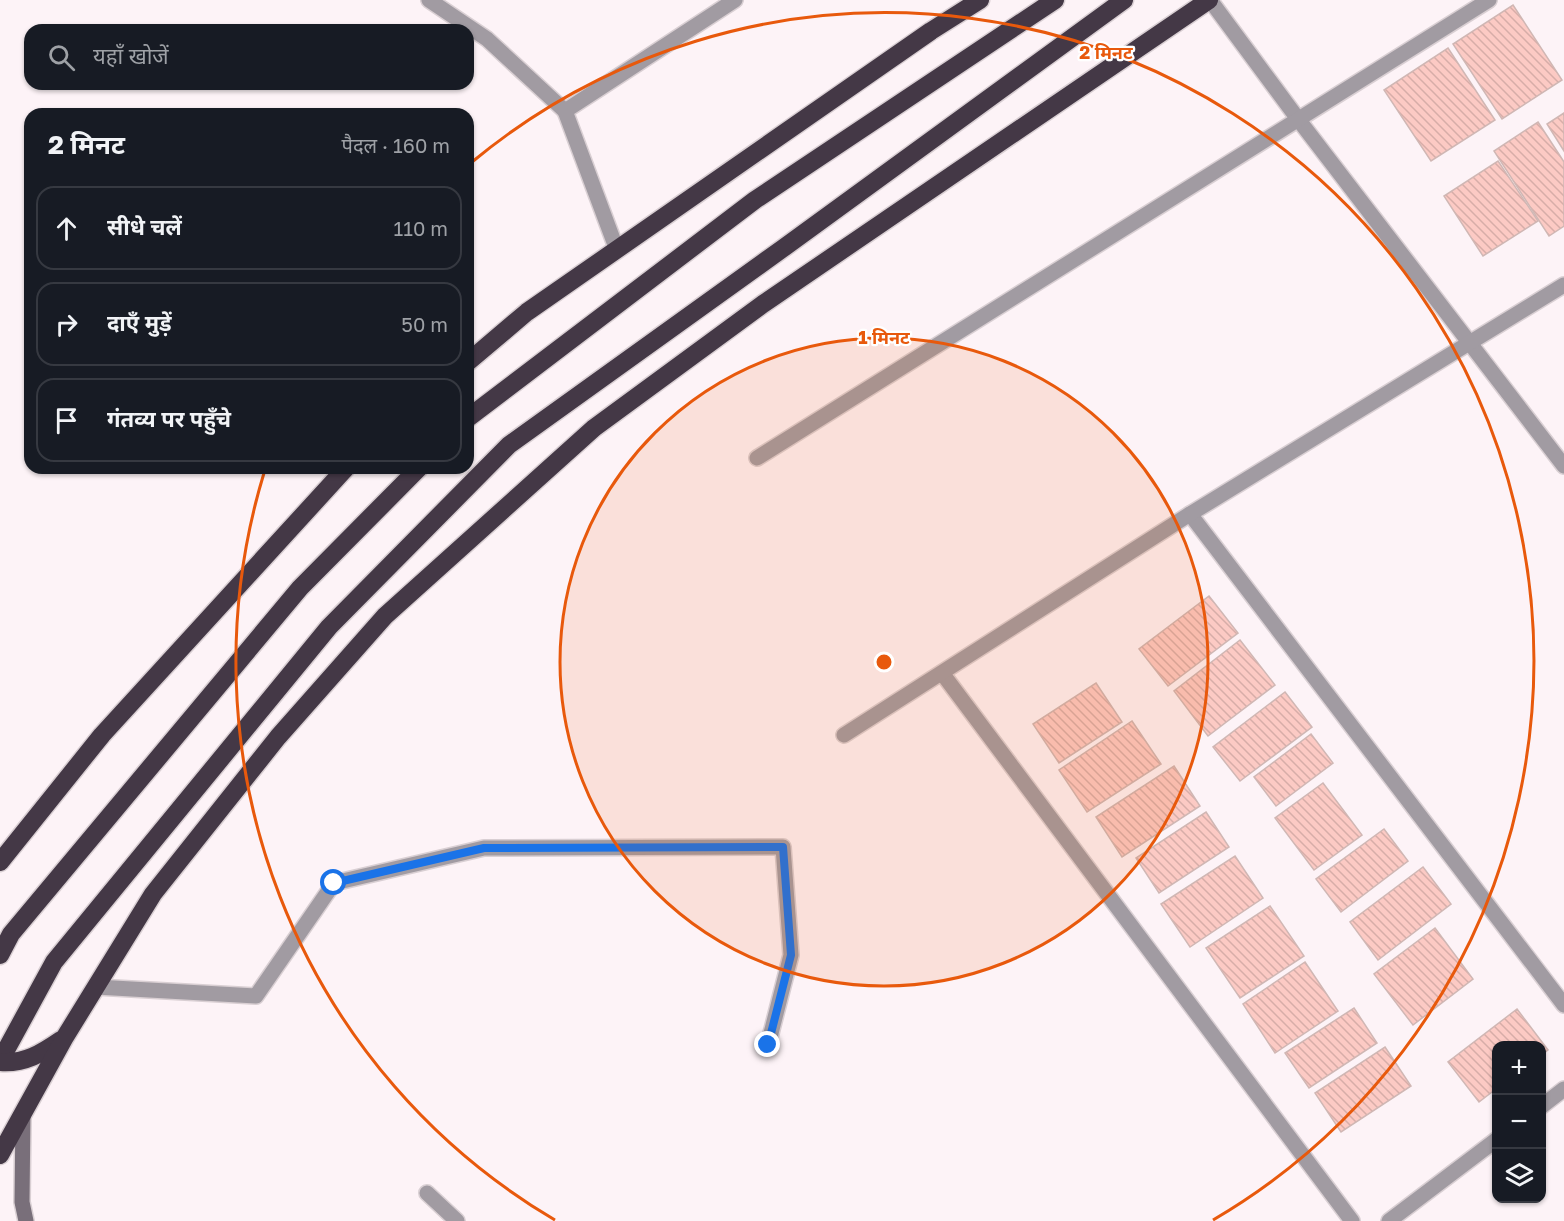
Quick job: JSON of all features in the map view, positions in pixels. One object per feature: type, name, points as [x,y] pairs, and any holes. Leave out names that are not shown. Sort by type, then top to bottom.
[{"type":"highway","points":[[474,357],[527,312],[921,38],[980,0]]},
{"type":"highway","points":[[474,413],[755,200],[1055,0]]},
{"type":"highway","points":[[65,1037],[37,1056],[12,1063],[0,1061],[54,962],[329,627],[509,445],[1124,0]]},
{"type":"highway","points":[[0,1155],[65,1037],[153,894],[278,737],[384,616],[594,428],[763,304],[1210,0]]},
{"type":"highway","points":[[0,862],[102,735],[341,474]]},
{"type":"highway","points":[[0,955],[11,934],[300,588],[412,474]]},
{"type":"street","points":[[429,0],[465,24]]},
{"type":"street","points":[[565,111],[735,0]]},
{"type":"street","points":[[1210,0],[1564,466]]},
{"type":"street","points":[[757,458],[1489,0]]},
{"type":"street","points":[[474,30],[488,39],[565,111],[617,250]]},
{"type":"street","points":[[844,735],[1190,514],[1564,285]]},
{"type":"street","points":[[1190,514],[1564,1005]]},
{"type":"street","points":[[942,673],[1352,1221]]},
{"type":"street","points":[[96,987],[256,996],[334,883],[484,848],[783,847],[791,955],[768,1045]]},
{"type":"street","points":[[1546,1103],[1564,1089]]},
{"type":"street","points":[[24,1113],[22,1202],[26,1221]]},
{"type":"street","points":[[1389,1221],[1492,1144]]},
{"type":"street","points":[[427,1193],[457,1221]]},
{"type":"building","points":[[1513,5],[1562,80],[1502,119],[1453,44]]},
{"type":"building","points":[[1448,48],[1495,120],[1431,161],[1384,90]]},
{"type":"building","points":[[1564,113],[1564,151],[1547,124]]},
{"type":"building","points":[[1538,122],[1564,162],[1564,226],[1549,236],[1494,151]]},
{"type":"building","points":[[1498,161],[1538,221],[1483,256],[1444,196]]},
{"type":"building","points":[[1209,596],[1238,633],[1168,686],[1139,649]]},
{"type":"building","points":[[1240,640],[1275,685],[1208,736],[1174,691]]},
{"type":"building","points":[[1096,683],[1122,722],[1059,763],[1033,724]]},
{"type":"building","points":[[1285,692],[1312,727],[1240,781],[1213,747]]},
{"type":"building","points":[[1132,721],[1161,764],[1087,812],[1059,770]]},
{"type":"building","points":[[1311,734],[1333,763],[1276,806],[1254,777]]},
{"type":"building","points":[[1174,766],[1200,806],[1122,857],[1096,817]]},
{"type":"building","points":[[1323,783],[1362,835],[1314,870],[1275,818]]},
{"type":"building","points":[[1206,812],[1229,847],[1159,893],[1136,858]]},
{"type":"building","points":[[1384,829],[1408,861],[1341,912],[1316,879]]},
{"type":"building","points":[[1235,856],[1263,898],[1190,947],[1161,904]]},
{"type":"building","points":[[1423,867],[1451,904],[1378,960],[1350,922]]},
{"type":"building","points":[[1270,906],[1304,956],[1240,998],[1206,948]]},
{"type":"building","points":[[1435,928],[1473,979],[1413,1025],[1374,974]]},
{"type":"building","points":[[1305,962],[1338,1011],[1275,1053],[1243,1004]]},
{"type":"building","points":[[1354,1008],[1377,1043],[1309,1088],[1285,1053]]},
{"type":"building","points":[[1517,1009],[1541,1041],[1492,1041],[1492,1092],[1479,1102],[1448,1062]]},
{"type":"building","points":[[1385,1047],[1411,1086],[1341,1132],[1315,1093]]},
{"type":"route","points":[[334,883],[484,848],[783,847],[791,955],[768,1045]]}]
